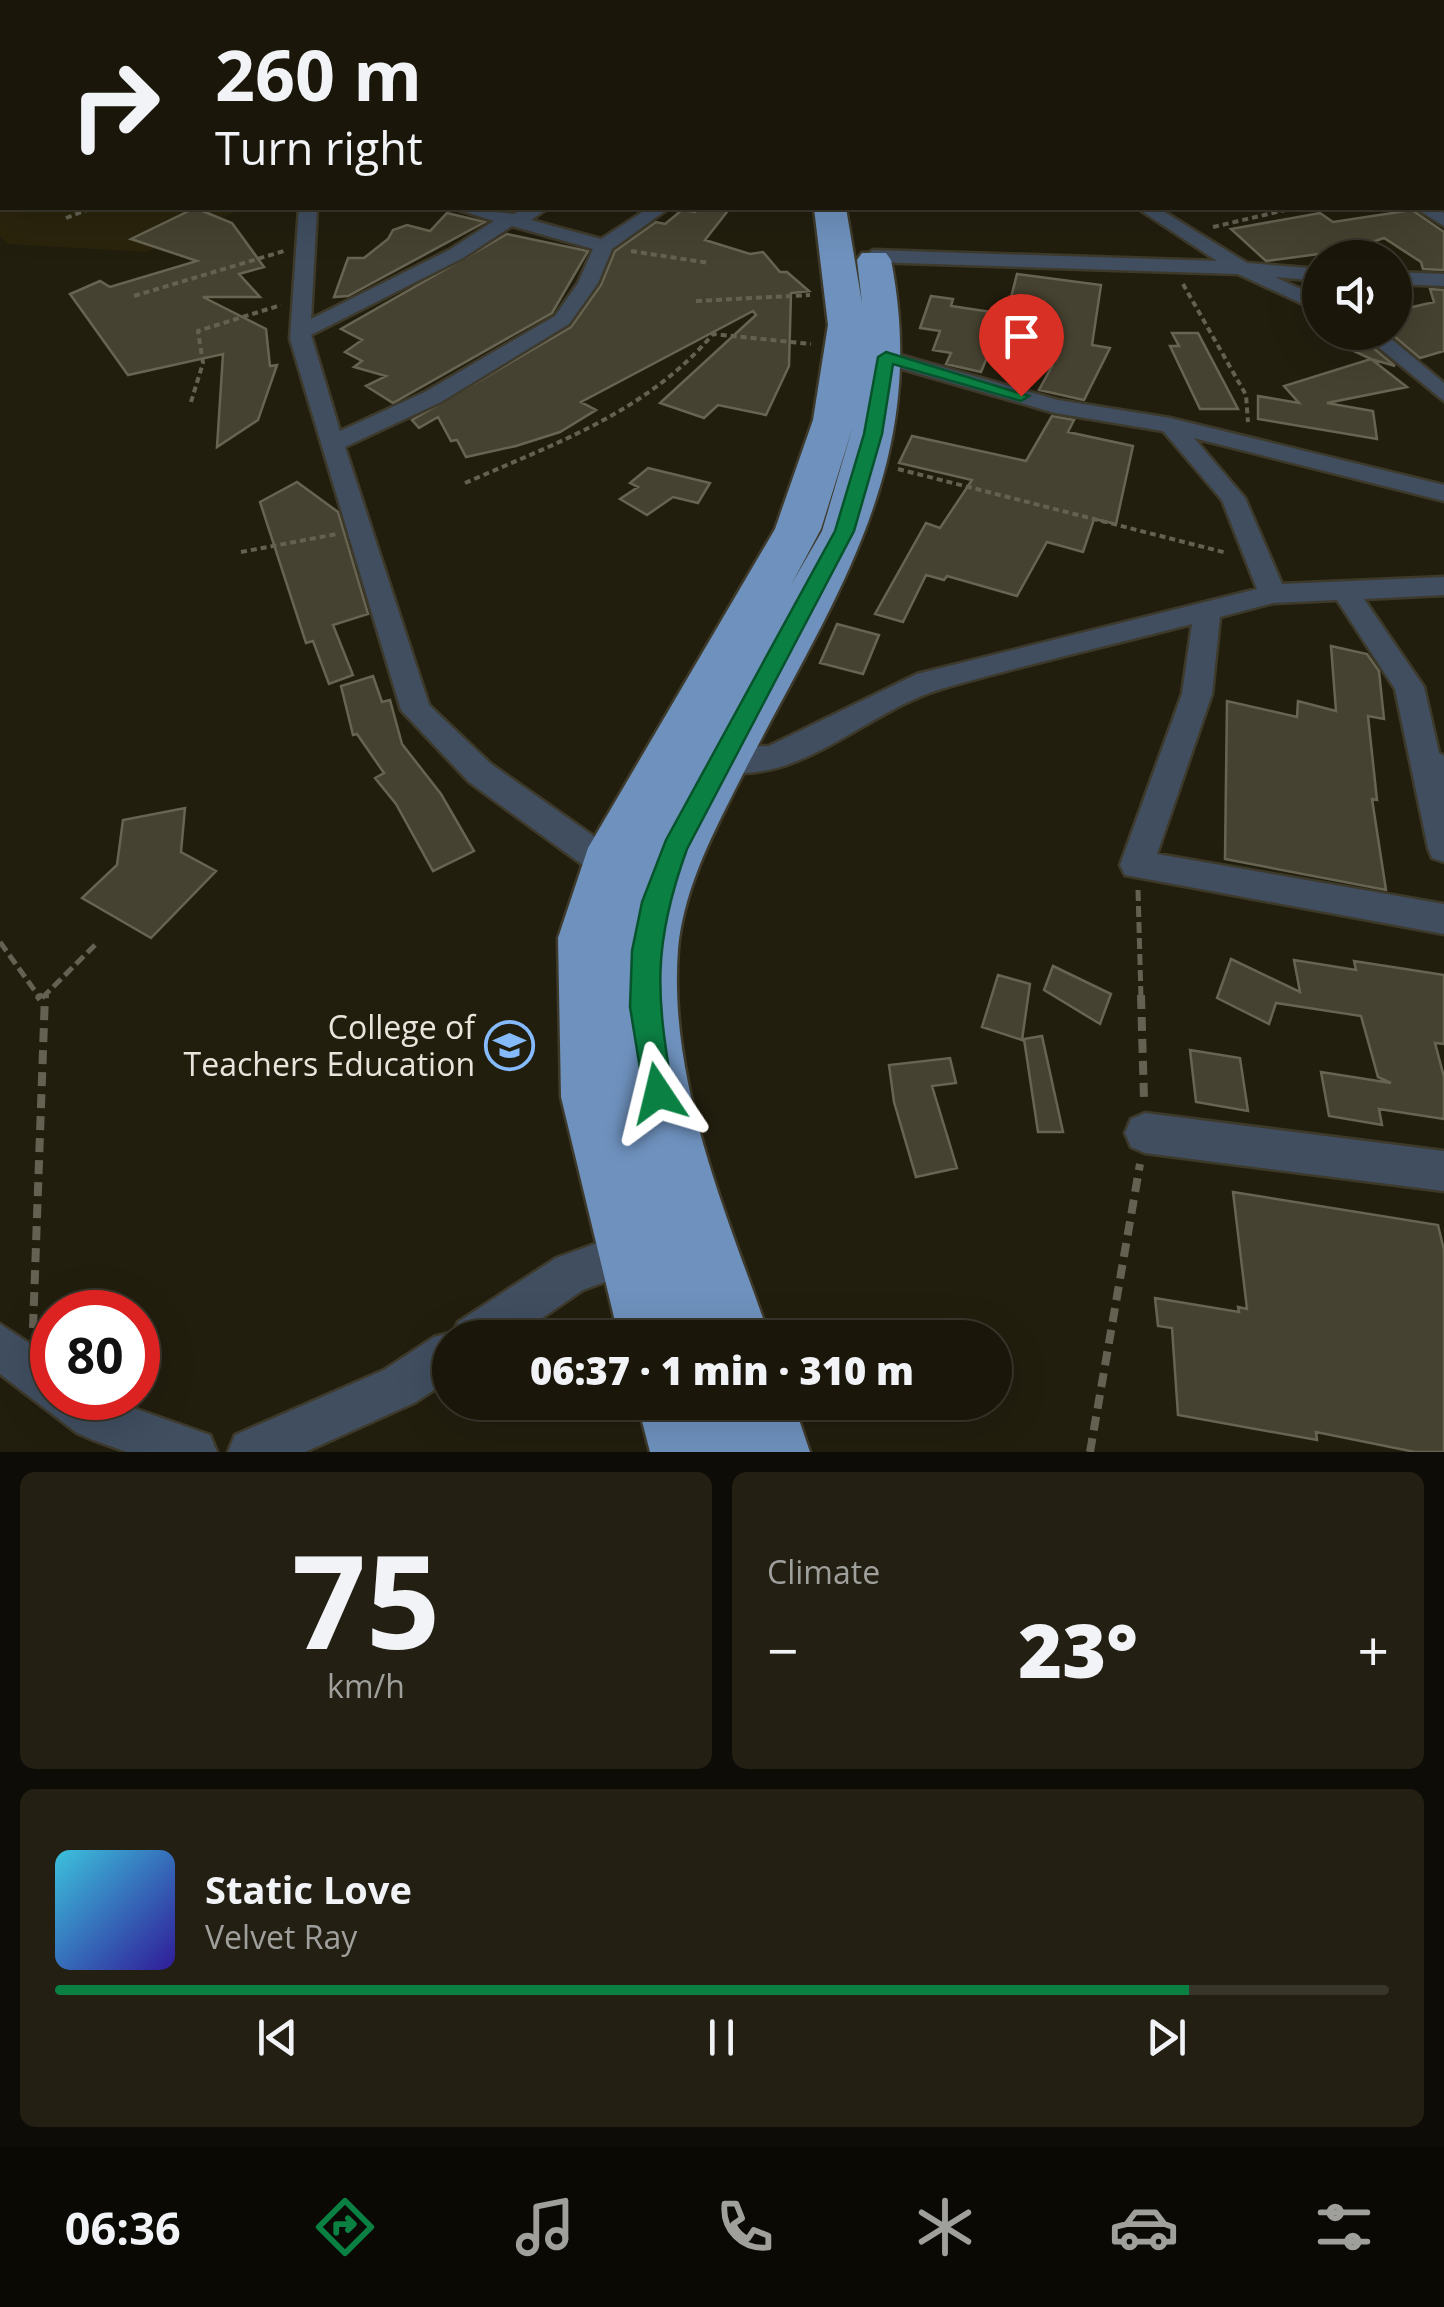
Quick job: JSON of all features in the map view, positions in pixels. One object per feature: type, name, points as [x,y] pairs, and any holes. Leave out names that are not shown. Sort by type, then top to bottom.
[{"type":"highway","points":[[655,1320],[596,1097],[590,938],[610,866],[700,754],[845,531],[866,460],[861,292],[831,210]]},
{"type":"highway","points":[[724,1320],[670,1148],[644,1007],[646,951],[655,902],[675,848],[700,754],[798,529],[834,420],[861,292]]},
{"type":"highway","points":[[684,1420],[693,1452]]},
{"type":"highway","points":[[757,1420],[767,1452]]},
{"type":"street","points":[[308,210],[300,332],[416,710],[480,773],[610,866]]},
{"type":"street","points":[[470,210],[604,246]]},
{"type":"street","points":[[300,332],[535,210]]},
{"type":"street","points":[[332,444],[432,397],[562,320],[588,283],[604,246],[657,210]]},
{"type":"street","points":[[1149,210],[1242,269],[1302,297]]},
{"type":"street","points":[[861,292],[1172,264],[1302,274]]},
{"type":"street","points":[[1412,279],[1444,280]]},
{"type":"street","points":[[861,292],[1055,406],[1170,425],[1444,493]]},
{"type":"street","points":[[1391,350],[1444,394]]},
{"type":"street","points":[[1170,425],[1233,498],[1272,594]]},
{"type":"street","points":[[700,754],[771,758],[817,740],[927,682],[1272,594],[1444,586]]},
{"type":"street","points":[[1344,589],[1409,687],[1435,766],[1444,848]]},
{"type":"street","points":[[1207,612],[1197,694],[1137,865],[1444,918]]},
{"type":"street","points":[[1145,1132],[1444,1171]]},
{"type":"street","points":[[501,1320],[570,1274],[634,1249],[702,1252]]},
{"type":"street","points":[[252,1452],[400,1386],[432,1365]]},
{"type":"street","points":[[101,1420],[193,1452]]},
{"type":"path","points":[[494,0],[582,0]]},
{"type":"path","points":[[66,218],[87,210]]},
{"type":"path","points":[[1186,233],[1285,210]]},
{"type":"path","points":[[134,296],[306,244]]},
{"type":"path","points":[[604,246],[708,263]]},
{"type":"path","points":[[1172,264],[1246,395],[1250,444]]},
{"type":"path","points":[[696,302],[861,292]]},
{"type":"path","points":[[465,483],[626,409],[691,364],[713,334],[861,292]]},
{"type":"path","points":[[191,402],[202,363],[198,331],[303,298]]},
{"type":"path","points":[[866,460],[1259,561]]},
{"type":"path","points":[[241,552],[360,530]]},
{"type":"path","points":[[0,942],[40,999],[38,1290]]},
{"type":"path","points":[[40,999],[96,944]]},
{"type":"shaded area","points":[[0,210],[240,210],[147,252],[8,244],[0,236]]},
{"type":"building","points":[[191,210],[200,210],[232,223],[264,267],[239,274],[260,297],[203,297],[266,329],[270,366],[277,365],[258,420],[217,447],[223,354],[128,375],[70,294],[100,281],[110,287],[197,261],[131,239]]},
{"type":"building","points":[[682,210],[728,210],[705,240],[750,254],[763,252],[780,272],[787,272],[809,291],[791,293],[789,366],[766,415],[718,405],[704,418],[660,403],[756,315],[753,311],[581,402],[596,410],[560,432],[466,457],[457,440],[451,441],[438,417],[419,428],[412,420],[571,327],[601,285],[615,251],[656,222],[665,224]]},
{"type":"building","points":[[1412,210],[1444,232],[1444,270],[1423,269],[1421,262],[1412,256],[1412,240],[1384,238],[1302,240],[1302,256],[1266,261],[1231,229],[1320,213],[1333,222]]},
{"type":"building","points":[[447,213],[485,222],[348,296],[334,297],[348,258],[364,258],[388,239],[393,230],[407,225],[430,231]]},
{"type":"building","points":[[507,234],[588,251],[552,313],[393,403],[366,386],[386,376],[354,367],[362,361],[345,352],[362,340],[341,329]]},
{"type":"building","points":[[1017,274],[1101,285],[1092,345],[1110,348],[1084,400],[1039,390],[1052,366],[1058,337],[1003,329]]},
{"type":"building","points":[[1430,289],[1444,290],[1444,351],[1420,358],[1410,350],[1412,307],[1434,302]]},
{"type":"building","points":[[931,296],[953,299],[951,306],[1005,314],[981,372],[946,364],[951,353],[933,350],[940,331],[920,328]]},
{"type":"building","points":[[1172,333],[1198,333],[1238,409],[1200,409],[1170,346],[1179,346]]},
{"type":"building","points":[[1352,350],[1376,350],[1395,366]]},
{"type":"building","points":[[1371,359],[1407,387],[1327,403],[1373,411],[1377,439],[1258,419],[1258,396],[1299,403],[1284,386]]},
{"type":"building","points":[[1052,416],[1074,420],[1068,432],[1133,446],[1116,524],[1094,519],[1083,552],[1047,542],[1017,596],[947,576],[944,580],[926,575],[903,622],[875,614],[926,523],[940,528],[972,480],[899,463],[912,436],[1026,461]]},
{"type":"building","points":[[648,468],[710,483],[698,503],[673,497],[647,515],[620,499],[638,487],[630,483]]},
{"type":"building","points":[[297,482],[338,512],[368,614],[333,625],[353,675],[329,684],[313,641],[306,643],[260,502]]},
{"type":"building","points":[[837,624],[879,635],[863,674],[820,663]]},
{"type":"building","points":[[1331,646],[1367,654],[1379,671],[1384,719],[1368,716],[1377,800],[1372,799],[1386,890],[1225,859],[1227,701],[1297,717],[1298,701],[1336,711]]},
{"type":"building","points":[[373,676],[382,702],[390,700],[402,744],[441,794],[474,851],[433,871],[396,804],[375,778],[384,773],[357,734],[353,735],[341,686]]},
{"type":"building","points":[[185,808],[181,852],[216,871],[151,938],[82,898],[117,865],[123,820]]},
{"type":"building","points":[[1231,959],[1300,992],[1294,960],[1356,970],[1354,961],[1444,975],[1444,1044],[1435,1043],[1444,1077],[1444,1119],[1379,1109],[1382,1125],[1329,1116],[1321,1072],[1391,1083],[1378,1077],[1361,1016],[1276,1003],[1269,1024],[1217,998]]},
{"type":"building","points":[[1053,966],[1111,994],[1100,1024],[1044,990]]},
{"type":"building","points":[[998,975],[1030,984],[1022,1040],[982,1027]]},
{"type":"building","points":[[1042,1036],[1063,1132],[1038,1132],[1024,1039]]},
{"type":"building","points":[[1190,1050],[1240,1058],[1248,1111],[1196,1102]]},
{"type":"building","points":[[950,1058],[956,1083],[932,1086],[957,1168],[916,1177],[894,1102],[889,1065]]},
{"type":"building","points":[[1233,1192],[1438,1225],[1444,1250],[1444,1452],[1415,1452],[1316,1432],[1317,1440],[1178,1415],[1172,1328],[1158,1326],[1155,1298],[1239,1312],[1238,1307],[1247,1309]]},
{"type":"place","name":"College of Teachers Education","points":[[510,1046]]},
{"type":"route","points":[[658,1093],[644,1007],[646,951],[655,902],[675,848],[845,531],[873,434],[886,357],[1021,396]]}]
